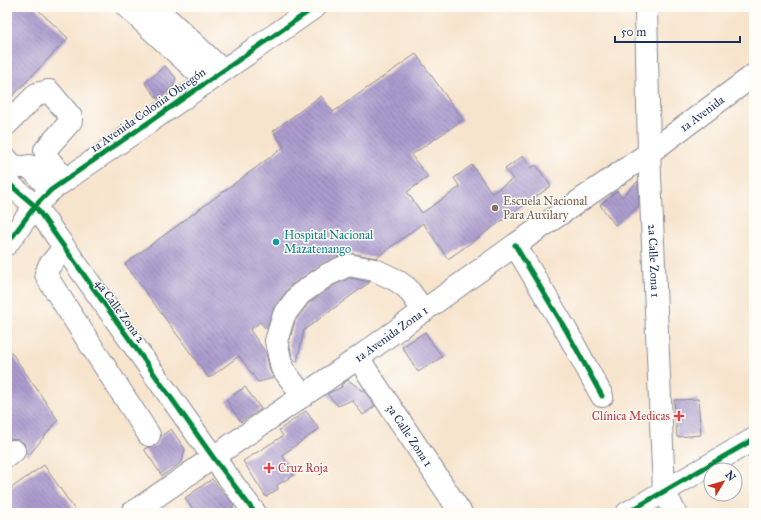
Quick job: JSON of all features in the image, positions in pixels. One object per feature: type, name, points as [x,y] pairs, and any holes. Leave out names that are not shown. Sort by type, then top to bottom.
[{"type":"street","points":[[127,7],[215,76]]},
{"type":"street","points":[[154,7],[215,76]]},
{"type":"street","name":"1a Avenida Colonia Obregón","points":[[7,244],[35,206],[58,185],[315,7]]},
{"type":"street","name":"2a Calle Zona 1","points":[[646,7],[649,153],[664,490],[675,513]]},
{"type":"street","name":"1a Avenida","points":[[649,153],[754,75]]},
{"type":"street","points":[[7,124],[37,94],[49,91],[71,117],[71,121],[45,150],[58,185]]},
{"type":"street","name":"1a Avenida Zona 1","points":[[132,513],[358,358],[515,245],[649,153]]},
{"type":"street","points":[[7,159],[10,164],[17,168],[29,166],[58,185]]},
{"type":"street","name":"4a Calle Zona 2","points":[[7,182],[35,206],[63,249],[255,513]]},
{"type":"street","points":[[515,245],[566,330],[602,396]]},
{"type":"street","points":[[63,249],[49,266],[46,274],[149,435]]},
{"type":"street","points":[[303,396],[282,368],[276,342],[284,314],[300,294],[327,275],[348,265],[375,270],[396,280],[407,288],[424,311]]},
{"type":"street","name":"3a Calle Zona 1","points":[[358,358],[460,513]]},
{"type":"street","points":[[627,513],[664,490],[754,440]]},
{"type":"building","points":[[7,7],[35,7],[68,38],[7,102]]},
{"type":"building","name":"Hospital Nacional Mazatenango","points":[[416,54],[463,120],[411,155],[428,177],[407,192],[422,213],[460,187],[454,178],[472,165],[492,193],[513,179],[505,169],[523,156],[531,168],[536,165],[551,186],[448,259],[423,223],[376,258],[350,253],[343,254],[322,264],[290,286],[274,308],[266,329],[260,322],[250,330],[266,353],[270,371],[274,378],[258,382],[239,356],[209,378],[125,264],[284,147],[273,131],[321,96],[333,112]]},
{"type":"building","points":[[165,66],[176,78],[173,87],[158,99],[145,83]]},
{"type":"building","points":[[638,181],[639,206],[615,225],[600,205],[617,191],[622,197]]},
{"type":"building","points":[[350,278],[370,282],[304,330],[297,362],[292,357],[289,342],[295,321],[309,303],[333,286]]},
{"type":"building","points":[[425,332],[442,357],[418,372],[402,347]]},
{"type":"building","points":[[7,346],[58,420],[29,455],[26,453],[24,443],[19,440],[11,439],[7,435]]},
{"type":"building","points":[[348,380],[365,392],[375,406],[363,415],[352,400],[338,406],[327,394],[342,387],[341,385]]},
{"type":"building","points":[[245,387],[261,409],[241,422],[226,400]]},
{"type":"building","points":[[698,399],[701,435],[677,437],[674,400]]},
{"type":"building","name":"Cruz Roja","points":[[306,411],[319,429],[282,455],[294,475],[277,485],[278,489],[266,497],[243,461],[283,436],[279,430]]},
{"type":"building","points":[[171,429],[185,449],[182,462],[162,476],[144,449],[156,445],[161,436]]},
{"type":"building","points":[[44,465],[77,513],[7,513],[7,491]]},
{"type":"building","points":[[212,479],[234,506],[225,513],[196,513],[185,498]]},
{"type":"cycle path","points":[[7,244],[35,206],[51,190],[315,7]]},
{"type":"cycle path","points":[[7,182],[35,206],[213,457],[255,513]]},
{"type":"cycle path","points":[[515,245],[566,330],[602,396]]},
{"type":"cycle path","points":[[627,513],[754,439]]},
{"type":"place","name":"Escuela Nacional Para Auxilary","points":[[495,208]]},
{"type":"place","name":"Hospital Nacional Mazatenango","points":[[276,242]]},
{"type":"place","name":"Clínica Medicas","points":[[679,416]]},
{"type":"place","name":"Cruz Roja","points":[[269,468]]}]
